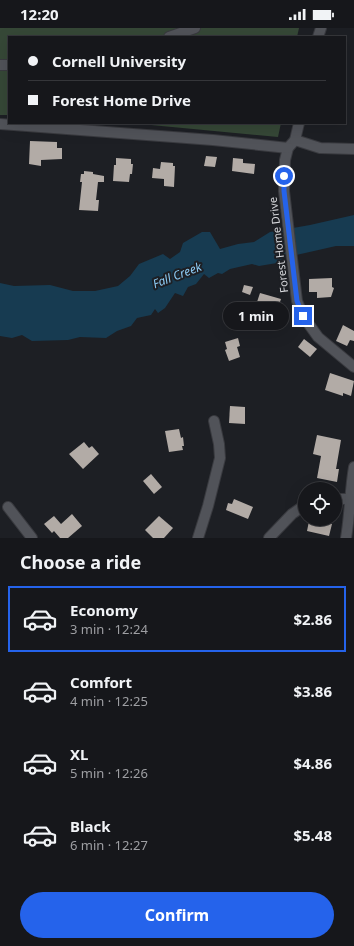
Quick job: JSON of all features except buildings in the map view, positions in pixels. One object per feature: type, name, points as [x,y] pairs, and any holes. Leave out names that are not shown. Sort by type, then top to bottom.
[{"type":"street","points":[[172,36],[195,28]]},
{"type":"street","points":[[0,124],[213,140],[291,144],[320,148],[354,149]]},
{"type":"street","name":"Forest Home Drive","points":[[299,124],[291,144],[284,176],[285,201],[297,301],[303,316],[318,337],[354,367]]},
{"type":"street","points":[[198,538],[220,458],[219,444],[214,421]]},
{"type":"street","points":[[346,538],[354,467]]},
{"type":"street","points":[[342,498],[350,499]]},
{"type":"street","points":[[8,507],[32,538]]},
{"type":"street","points":[[269,538],[298,509]]},
{"type":"green space","points":[[0,28],[299,28],[297,36],[8,36],[8,115],[0,115]]},
{"type":"green space","points":[[141,124],[281,124],[278,137]]},
{"type":"water","name":"Fall Creek","points":[[354,215],[354,246],[336,246],[283,258],[277,263],[259,266],[252,264],[230,269],[222,274],[218,273],[209,278],[204,274],[196,284],[188,287],[183,296],[175,293],[165,308],[158,313],[155,309],[151,315],[137,318],[131,326],[117,331],[106,338],[80,337],[68,340],[32,341],[22,335],[12,338],[0,336],[0,283],[14,286],[50,285],[73,291],[95,291],[118,286],[130,276],[139,264],[163,254],[170,259],[180,252],[183,243],[202,232],[210,232],[220,249],[238,244],[254,242],[270,232]]},
{"type":"route","points":[[284,176],[284,191],[297,301],[303,316]]}]
